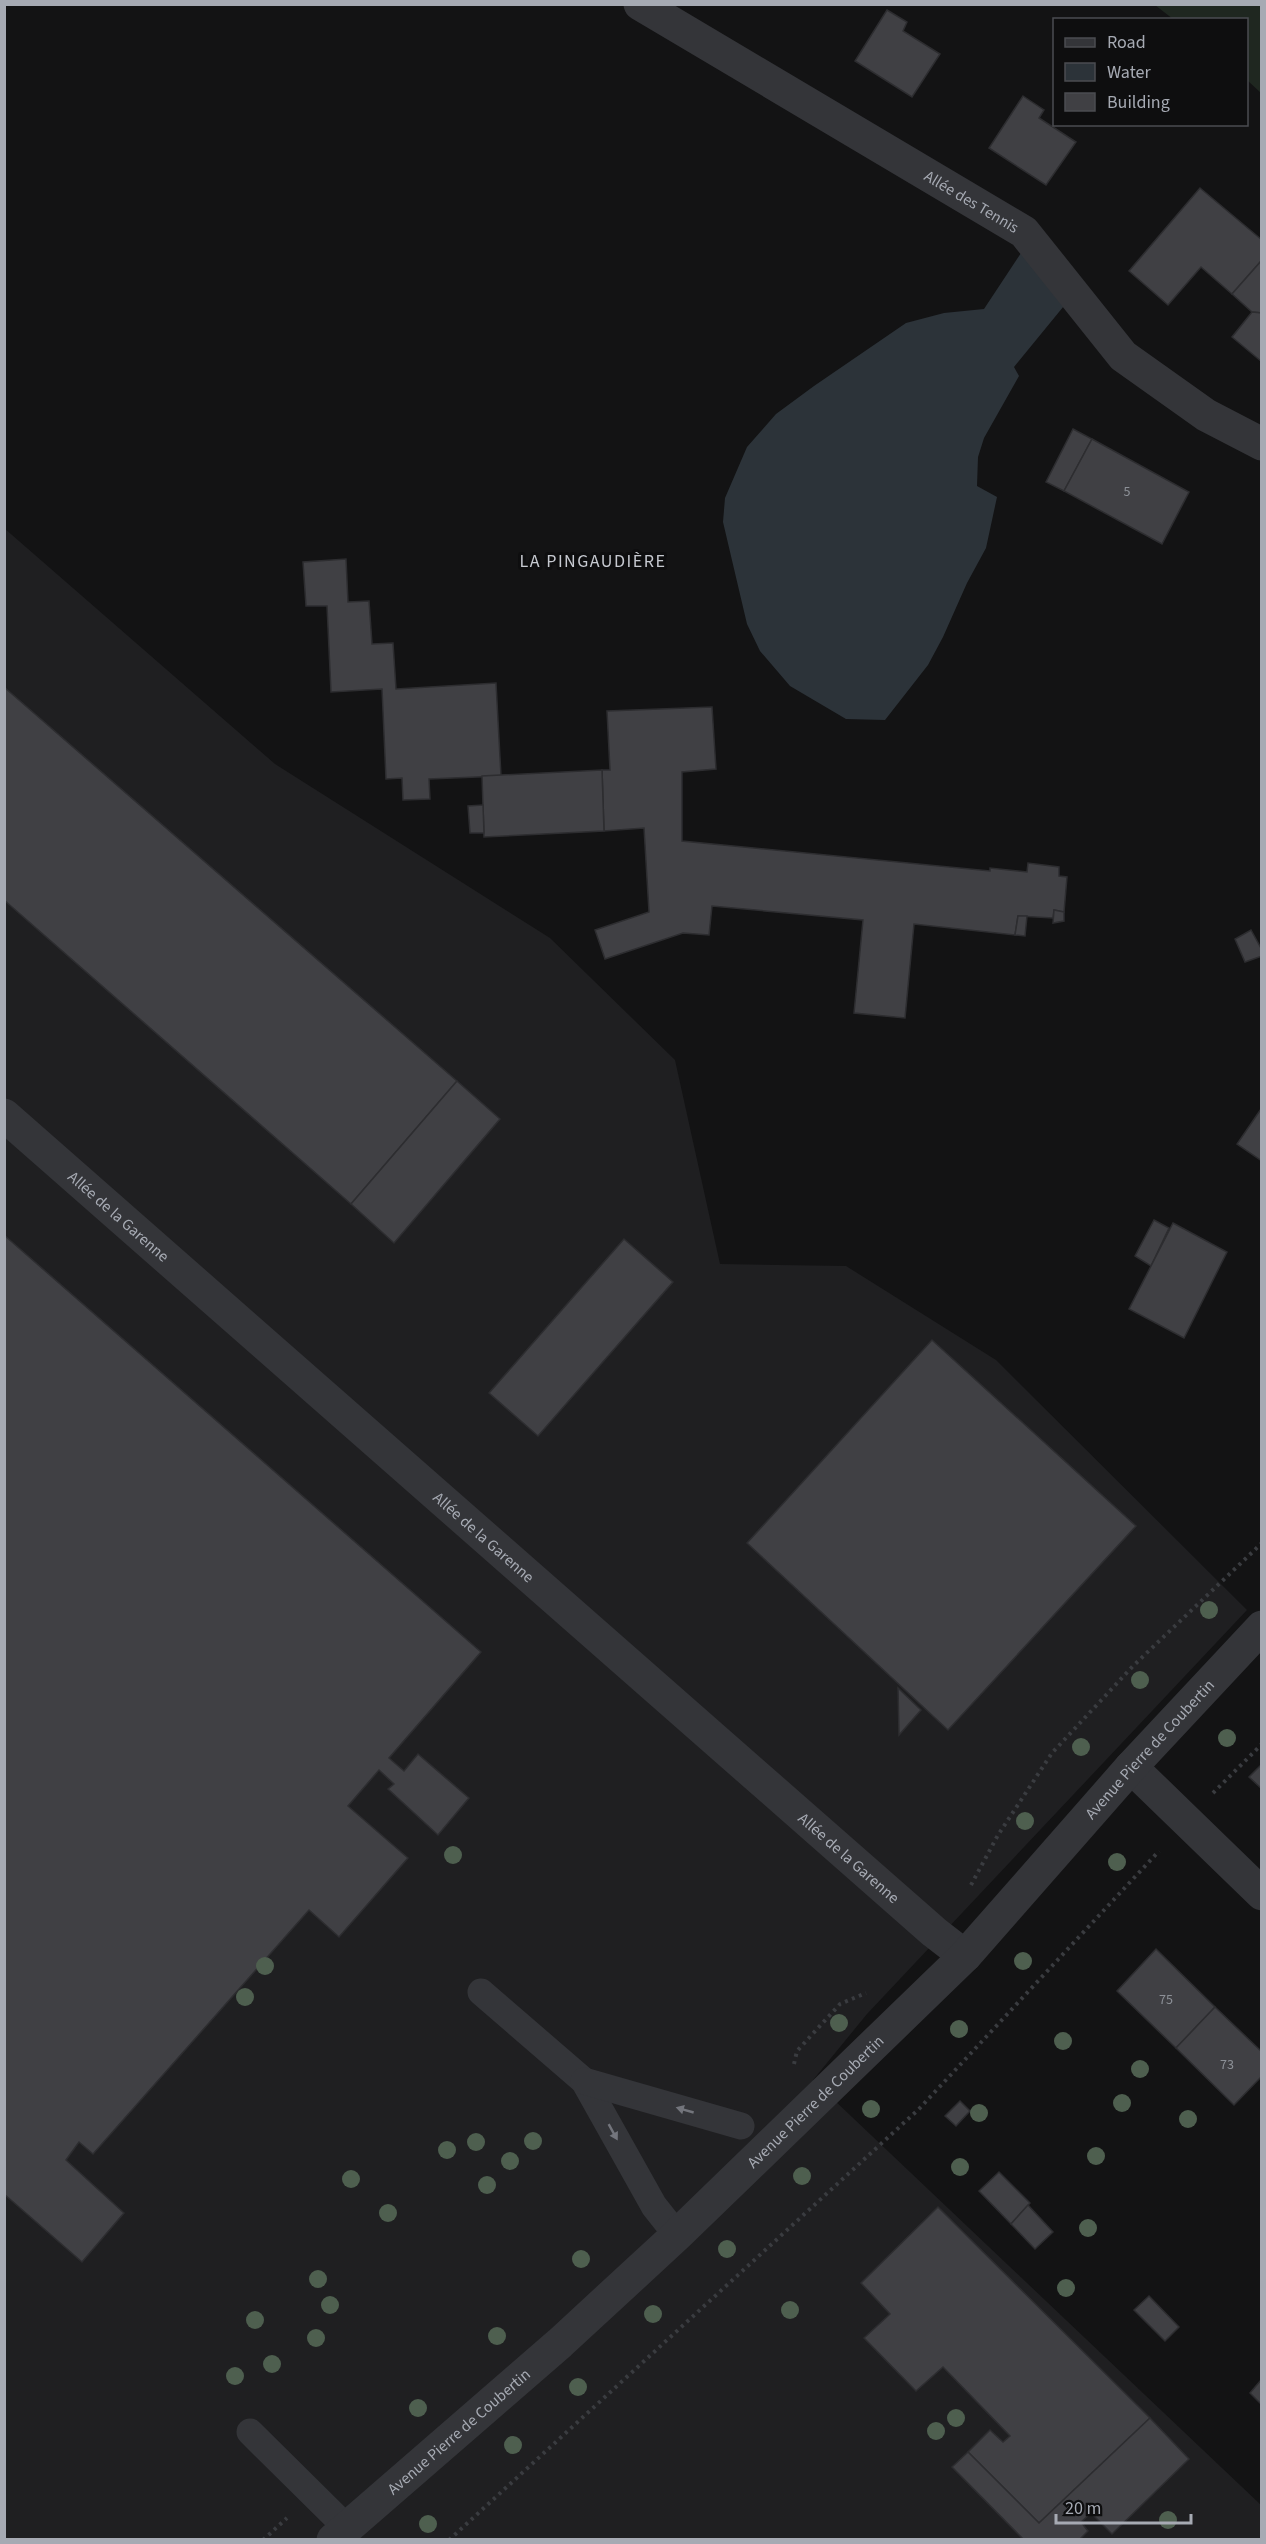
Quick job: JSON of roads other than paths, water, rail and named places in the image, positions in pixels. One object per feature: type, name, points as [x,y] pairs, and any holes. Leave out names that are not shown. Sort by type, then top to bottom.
[{"type":"street","name":"Allée des Tennis","points":[[640,4],[1024,232],[1123,356],[1206,415],[1262,444]]},
{"type":"street","name":"Allée de la Garenne","points":[[4,1115],[934,1932],[965,1956]]},
{"type":"street","name":"Avenue Pierre de Coubertin","points":[[339,2533],[560,2343],[677,2235],[965,1956],[1131,1767],[1262,1627]]},
{"type":"street","points":[[1131,1767],[1262,1894]]},
{"type":"lane","points":[[481,1992],[584,2081],[654,2206],[677,2235]]},
{"type":"lane","points":[[584,2081],[741,2126]]},
{"type":"lane","points":[[250,2432],[321,2503],[339,2533]]},
{"type":"water","points":[[1025,247],[1068,301],[1014,367],[1019,376],[984,438],[978,457],[977,486],[997,497],[986,548],[928,665],[885,720],[846,719],[790,686],[760,651],[747,624],[723,522],[725,498],[747,447],[776,414],[906,323],[944,313],[984,309]]},
{"type":"district","name":"LA PINGAUDIÈRE","points":[[593,561]]}]
